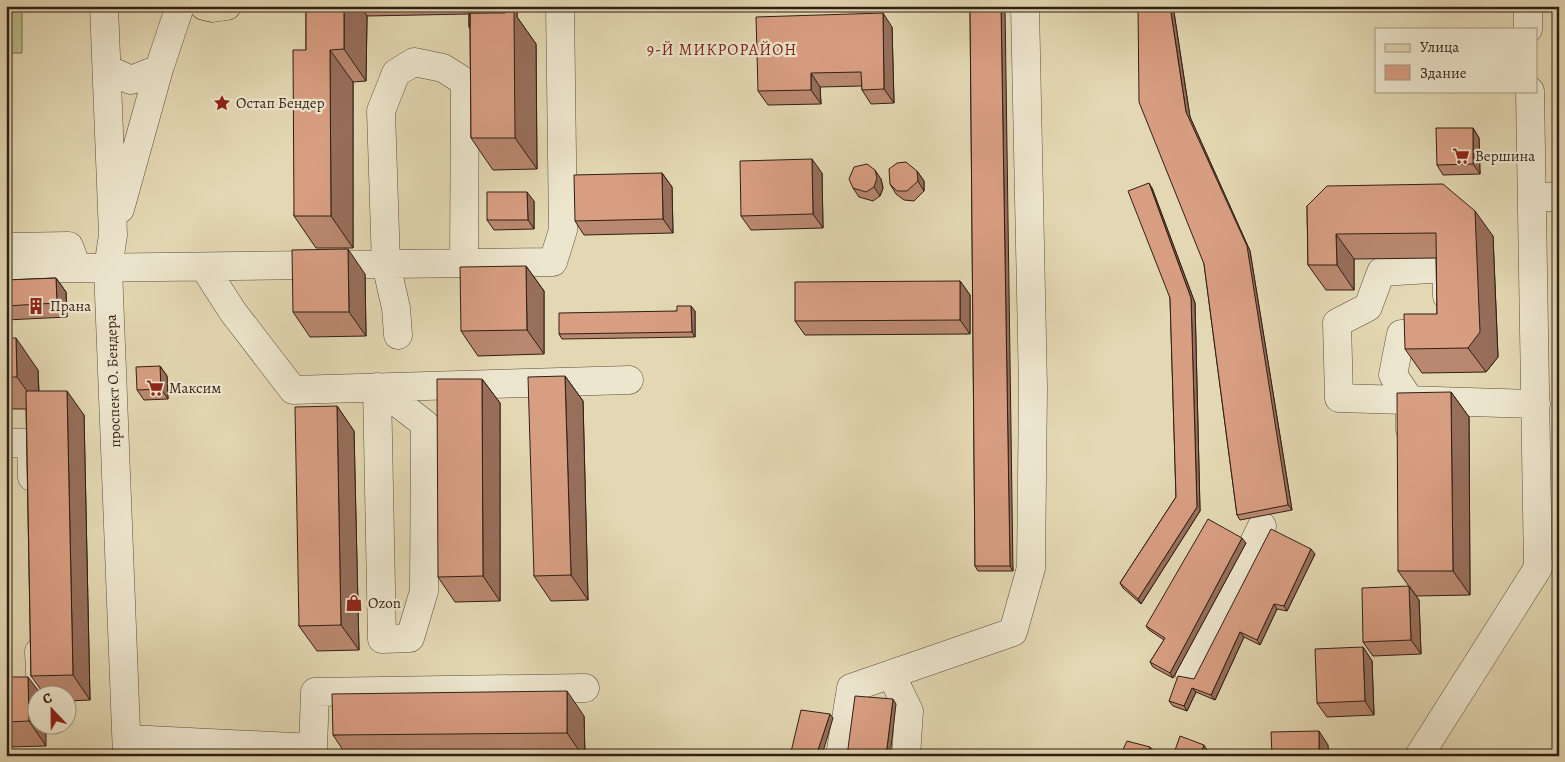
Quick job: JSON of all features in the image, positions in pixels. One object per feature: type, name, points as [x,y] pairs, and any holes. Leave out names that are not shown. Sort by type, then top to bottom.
[{"type":"main road","points":[[204,6],[212,8],[226,6]]},
{"type":"street","name":"проспект О. Бендера","points":[[104,6],[113,235],[108,268],[128,747]]},
{"type":"street","points":[[113,235],[159,69],[180,6]]},
{"type":"street","points":[[6,269],[553,262],[563,230],[560,6]]},
{"type":"street","points":[[840,756],[851,688],[1013,632],[1031,568],[1033,388],[1025,6]]},
{"type":"street","points":[[1528,6],[1528,28]]},
{"type":"street","points":[[398,335],[396,308],[386,264],[381,111],[396,73],[414,62],[443,68],[465,82],[464,263]]},
{"type":"street","points":[[107,69],[131,80],[159,69]]},
{"type":"street","points":[[1419,756],[1538,568],[1548,548],[1536,404],[1546,197],[1530,92]]},
{"type":"street","points":[[6,247],[69,246],[77,268]]},
{"type":"street","points":[[204,267],[233,312],[293,390],[629,380]]},
{"type":"street","points":[[1410,450],[1410,400],[1393,375],[1401,334],[1448,331],[1446,268],[1381,272],[1368,307],[1337,323],[1339,398],[1410,400],[1536,404]]},
{"type":"street","points":[[377,387],[425,424],[424,591],[410,638],[382,639],[377,387]]},
{"type":"street","points":[[6,444],[30,443],[33,502]]},
{"type":"street","points":[[1190,675],[1262,526]]},
{"type":"street","points":[[6,692],[41,691],[38,632]]},
{"type":"street","points":[[891,674],[909,711],[906,756]]},
{"type":"street","points":[[128,747],[313,748],[315,692],[479,678],[585,688]]},
{"type":"green space","points":[[6,6],[22,6],[22,53],[6,53]]},
{"type":"building","points":[[306,6],[344,6],[344,49],[330,50],[331,216],[294,216],[293,50],[306,50]]},
{"type":"building","points":[[469,6],[505,6],[505,13],[470,13],[469,27]]},
{"type":"building","points":[[970,6],[1001,6],[1010,566],[975,566]]},
{"type":"building","points":[[1138,6],[1170,6],[1186,112],[1247,246],[1288,505],[1237,515],[1204,264],[1139,102]]},
{"type":"building","points":[[514,12],[515,138],[471,138],[470,13]]},
{"type":"building","points":[[883,13],[884,89],[862,90],[861,72],[811,73],[811,90],[758,91],[756,17]]},
{"type":"building","points":[[1436,128],[1473,128],[1473,164],[1437,165]]},
{"type":"building","points":[[812,159],[813,214],[741,216],[740,161]]},
{"type":"building","points":[[906,162],[917,171],[918,181],[907,191],[897,191],[890,184],[889,169],[897,163]]},
{"type":"building","points":[[867,164],[875,170],[877,178],[874,187],[866,192],[853,188],[849,179],[854,167]]},
{"type":"building","points":[[662,173],[663,219],[575,221],[574,175]]},
{"type":"building","points":[[1149,183],[1191,298],[1197,507],[1138,599],[1120,583],[1176,497],[1170,298],[1128,191]]},
{"type":"building","points":[[1443,184],[1475,211],[1480,332],[1468,348],[1405,349],[1404,314],[1437,314],[1436,233],[1336,234],[1337,265],[1308,265],[1307,206],[1327,186]]},
{"type":"building","points":[[487,192],[527,192],[528,220],[487,220]]},
{"type":"building","points":[[348,249],[349,312],[293,312],[292,250]]},
{"type":"building","points":[[526,266],[527,330],[461,331],[460,267]]},
{"type":"building","points":[[56,278],[57,303],[6,306],[6,280]]},
{"type":"building","points":[[960,281],[960,320],[795,321],[795,282]]},
{"type":"building","points":[[677,306],[691,306],[692,332],[559,334],[559,313],[677,311]]},
{"type":"building","points":[[6,338],[16,338],[17,377],[6,377]]},
{"type":"building","points":[[160,366],[161,389],[137,390],[136,367]]},
{"type":"building","points":[[565,376],[571,575],[534,576],[528,377]]},
{"type":"building","points":[[437,379],[482,379],[483,576],[438,577]]},
{"type":"building","points":[[26,391],[67,391],[73,675],[31,676]]},
{"type":"building","points":[[1451,392],[1453,571],[1398,571],[1397,393]]},
{"type":"building","points":[[337,406],[341,625],[299,626],[295,407]]},
{"type":"building","points":[[1208,519],[1242,538],[1170,673],[1150,662],[1165,638],[1146,626]]},
{"type":"building","points":[[1271,529],[1311,549],[1284,606],[1274,604],[1257,640],[1240,632],[1211,695],[1192,688],[1184,706],[1169,701],[1178,676],[1194,679]]},
{"type":"building","points":[[1409,586],[1411,640],[1363,642],[1362,588]]},
{"type":"building","points":[[1363,647],[1365,701],[1317,703],[1315,649]]},
{"type":"building","points":[[6,677],[28,677],[28,721],[6,722]]},
{"type":"building","points":[[567,691],[567,733],[333,735],[332,694]]},
{"type":"building","points":[[855,696],[893,699],[886,756],[847,756]]},
{"type":"building","points":[[801,710],[830,714],[818,750],[829,753],[828,756],[790,756]]},
{"type":"building","points":[[1319,731],[1319,756],[1272,756],[1271,732]]},
{"type":"building","points":[[1180,736],[1204,745],[1200,756],[1173,756]]},
{"type":"building","points":[[1127,741],[1150,747],[1146,756],[1120,756]]},
{"type":"place","name":"Остап Бендер","points":[[222,103]]},
{"type":"place","name":"Вершина","points":[[1461,156]]},
{"type":"place","name":"Прана","points":[[36,306]]},
{"type":"place","name":"Максим","points":[[155,388]]},
{"type":"place","name":"Ozon","points":[[354,603]]},
{"type":"district","name":"9-Й МИКРОРАЙОН","points":[[722,49]]}]
